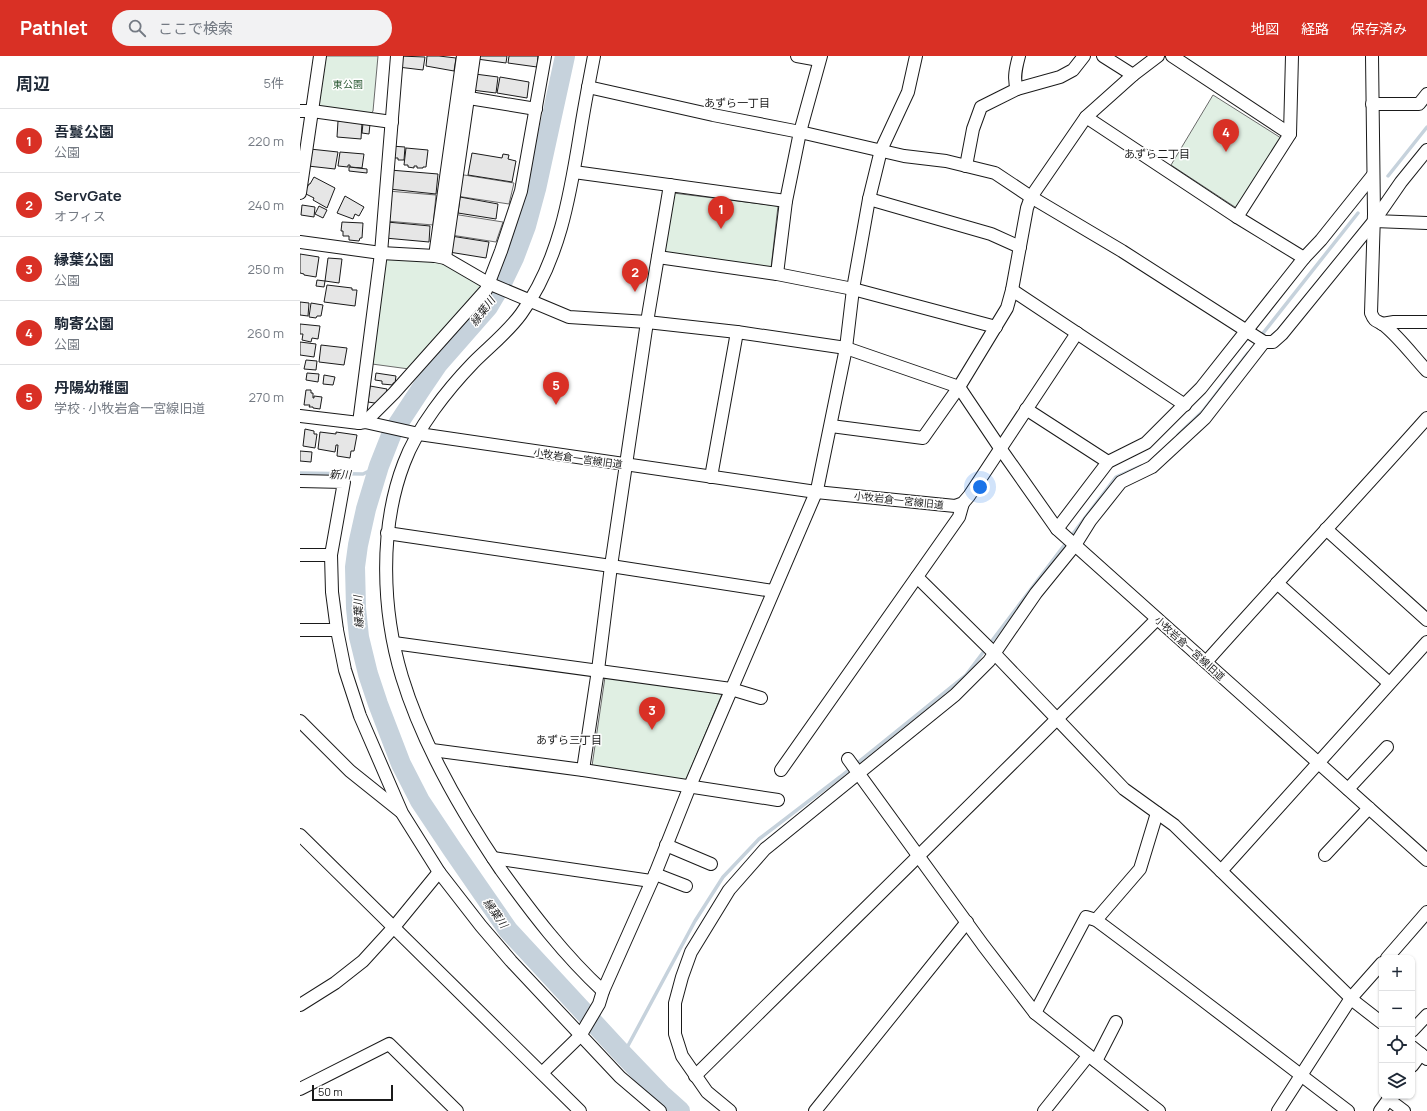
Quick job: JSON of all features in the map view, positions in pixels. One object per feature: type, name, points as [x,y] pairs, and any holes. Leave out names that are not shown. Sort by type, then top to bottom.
[{"type":"street","points":[[300,193],[306,111],[320,56]]},
{"type":"street","points":[[366,423],[397,56]]},
{"type":"street","points":[[440,257],[463,56]]},
{"type":"street","points":[[440,257],[469,98],[474,56]]},
{"type":"street","points":[[366,423],[491,284],[521,190],[545,56]]},
{"type":"street","points":[[594,56],[574,172],[559,237],[541,280],[530,301],[519,317],[471,365],[414,433],[396,485],[387,533],[387,574],[389,609],[394,643],[402,676],[415,712],[454,794],[493,858],[520,896],[579,969],[603,991]]},
{"type":"street","points":[[777,274],[786,201],[800,132],[820,58],[797,56]]},
{"type":"street","points":[[542,1073],[581,1034],[599,1004],[603,991],[653,877],[731,689],[816,492],[831,426],[846,348],[853,288],[869,198],[881,150],[908,92],[916,56]]},
{"type":"street","points":[[1017,89],[1014,83],[1019,56]]},
{"type":"street","points":[[966,166],[973,129],[981,107],[1017,89],[1060,77],[1073,70],[1084,56]]},
{"type":"street","points":[[1103,56],[1133,75]]},
{"type":"street","points":[[831,426],[923,438],[959,387],[1006,308],[1012,290],[1027,208],[1031,197],[1086,117],[1133,75],[1158,56]]},
{"type":"street","points":[[1172,56],[1290,134]]},
{"type":"street","points":[[1237,217],[1290,134],[1292,56]]},
{"type":"street","points":[[1372,56],[1374,221],[1371,313],[1376,322],[1382,324],[1427,371]]},
{"type":"street","points":[[588,87],[713,115],[800,132],[904,156],[946,161],[995,173],[1031,197],[1122,251],[1264,342],[1273,342],[1282,334],[1374,221],[1427,150]]},
{"type":"street","points":[[1372,104],[1418,104],[1427,94]]},
{"type":"street","points":[[469,98],[536,109]]},
{"type":"street","points":[[306,111],[392,122]]},
{"type":"street","points":[[1086,117],[1237,217],[1304,258]]},
{"type":"street","points":[[574,172],[786,201]]},
{"type":"street","points":[[1060,532],[1108,462],[1146,443],[1185,405],[1249,333],[1304,258],[1373,181]]},
{"type":"street","points":[[583,770],[647,322],[670,185]]},
{"type":"street","points":[[869,198],[991,234],[1020,247]]},
{"type":"street","points":[[1374,221],[1427,222]]},
{"type":"street","points":[[300,242],[381,253],[440,257],[491,284],[569,317],[647,322],[737,332],[846,348],[959,387]]},
{"type":"street","points":[[658,256],[777,274],[853,288],[996,327]]},
{"type":"street","points":[[1012,290],[1185,405]]},
{"type":"street","points":[[1382,324],[1394,322],[1427,322]]},
{"type":"street","points":[[712,477],[737,332]]},
{"type":"street","points":[[780,770],[959,517],[963,503],[1077,333]]},
{"type":"street","points":[[730,1111],[707,1092],[695,1076],[682,1056],[675,1034],[675,1003],[691,952],[712,915],[729,890],[765,849],[854,765],[955,695],[989,661],[989,649],[1036,593],[1121,482],[1152,467],[1207,415],[1264,342]]},
{"type":"street","name":"小牧岩倉一宮線旧道","points":[[959,387],[1000,448],[1060,532],[1427,860]]},
{"type":"street","points":[[1026,409],[1108,462]]},
{"type":"street","name":"小牧岩倉一宮線旧道","points":[[300,416],[366,423],[414,433],[816,492],[955,506],[963,503]]},
{"type":"street","points":[[1206,662],[1427,418]]},
{"type":"street","points":[[300,481],[344,482],[332,555],[332,592],[337,630],[345,670],[360,716],[402,813],[439,872],[481,926],[511,961],[620,1077],[660,1111]]},
{"type":"street","points":[[1326,529],[1427,620]]},
{"type":"street","points":[[387,533],[773,591]]},
{"type":"street","points":[[300,555],[332,555]]},
{"type":"street","points":[[918,577],[1058,719],[1124,789],[1174,825],[1351,998],[1379,1021]]},
{"type":"street","points":[[1277,583],[1390,683]]},
{"type":"street","points":[[695,1076],[1058,719],[1157,618]]},
{"type":"street","points":[[300,630],[337,630]]},
{"type":"street","points":[[1221,871],[1427,642]]},
{"type":"street","points":[[394,643],[731,689],[761,698]]},
{"type":"street","points":[[300,721],[350,771],[402,813]]},
{"type":"street","points":[[1348,789],[1387,747]]},
{"type":"street","points":[[432,750],[583,770],[778,800]]},
{"type":"street","points":[[854,765],[966,922],[1035,1013],[1159,1111]]},
{"type":"street","points":[[1325,855],[1370,808]]},
{"type":"street","points":[[1096,920],[1140,869],[1157,813]]},
{"type":"street","points":[[300,835],[580,1111]]},
{"type":"street","points":[[666,845],[711,864]]},
{"type":"street","points":[[493,858],[653,877],[686,886]]},
{"type":"street","points":[[300,1005],[363,961],[394,927],[439,872]]},
{"type":"street","points":[[1390,955],[1427,912]]},
{"type":"street","points":[[1035,1013],[1086,917],[1096,920],[1348,1111]]},
{"type":"street","points":[[815,1111],[966,922]]},
{"type":"street","points":[[1278,1111],[1351,998],[1379,966]]},
{"type":"street","points":[[1415,1028],[1427,1015]]},
{"type":"street","points":[[1044,1111],[1092,1059],[1116,1022]]},
{"type":"street","points":[[300,1088],[389,1044],[451,1110]]},
{"type":"street","points":[[1414,1063],[1420,1053]]},
{"type":"street","points":[[1380,1111],[1388,1099]]},
{"type":"street","points":[[1390,1099],[1404,1111]]},
{"type":"green space","name":"東公園","points":[[323,56],[378,56],[373,111],[370,115],[318,110]]},
{"type":"green space","points":[[1213,95],[1281,138],[1238,209],[1171,165]]},
{"type":"green space","points":[[673,193],[778,206],[771,268],[663,252]]},
{"type":"green space","points":[[380,256],[441,261],[484,286],[409,369],[372,364]]},
{"type":"green space","points":[[605,677],[722,694],[686,780],[592,766]]},
{"type":"shaded area","points":[[458,174],[514,183],[509,204],[456,196]]},
{"type":"shaded area","points":[[388,191],[436,195],[433,225],[386,221]]},
{"type":"shaded area","points":[[453,214],[503,222],[496,242],[451,235]]},
{"type":"building","points":[[399,56],[425,57],[423,70],[398,67]]},
{"type":"building","points":[[427,56],[456,58],[454,71],[426,66]]},
{"type":"building","points":[[477,56],[507,56],[506,63],[477,59]]},
{"type":"building","points":[[509,56],[538,56],[537,67],[508,63]]},
{"type":"building","points":[[475,74],[498,77],[496,93],[472,90]]},
{"type":"building","points":[[500,77],[529,82],[527,98],[497,93]]},
{"type":"building","points":[[338,121],[362,123],[361,139],[337,137]]},
{"type":"building","points":[[363,123],[370,124],[369,134],[362,133]]},
{"type":"building","points":[[391,146],[405,147],[404,160],[394,158]]},
{"type":"building","points":[[406,148],[428,150],[426,167],[417,168],[417,166],[414,166],[414,168],[404,165]]},
{"type":"building","points":[[310,149],[338,152],[335,169],[308,166]]},
{"type":"building","points":[[340,152],[364,154],[362,168],[350,167],[350,165],[348,165],[348,167],[338,166]]},
{"type":"building","points":[[472,153],[502,158],[503,154],[509,155],[508,159],[516,161],[512,182],[468,175]]},
{"type":"building","points":[[349,167],[367,169],[367,173],[349,171]]},
{"type":"building","points":[[390,170],[438,174],[436,194],[389,189]]},
{"type":"building","points":[[314,177],[335,188],[327,208],[313,200],[314,198],[304,193]]},
{"type":"building","points":[[345,196],[364,207],[359,216],[355,214],[353,219],[337,213]]},
{"type":"building","points":[[460,197],[498,204],[496,219],[458,213]]},
{"type":"building","points":[[302,205],[315,207],[314,217],[301,215]]},
{"type":"building","points":[[319,206],[327,210],[323,218],[315,214]]},
{"type":"building","points":[[342,222],[363,223],[362,238],[360,238],[359,241],[349,240],[349,236],[343,236],[343,231],[341,231]]},
{"type":"building","points":[[387,222],[430,226],[429,242],[385,238]]},
{"type":"building","points":[[451,236],[489,242],[486,258],[449,252]]},
{"type":"building","points":[[300,254],[319,257],[316,277],[300,273]]},
{"type":"building","points":[[328,258],[342,259],[339,283],[325,281]]},
{"type":"building","points":[[317,280],[325,281],[324,287],[316,286]]},
{"type":"building","points":[[327,285],[357,290],[355,306],[324,302]]},
{"type":"building","points":[[300,302],[309,303],[308,316],[300,315]]},
{"type":"building","points":[[311,303],[323,305],[321,316],[317,316],[316,318],[309,317]]},
{"type":"building","points":[[300,324],[320,326],[318,339],[312,338],[311,342],[302,340],[303,334],[300,334]]},
{"type":"building","points":[[300,342],[316,344],[314,357],[300,355]]},
{"type":"building","points":[[321,345],[347,348],[344,365],[319,362]]},
{"type":"building","points":[[306,360],[317,361],[316,370],[304,369]]},
{"type":"building","points":[[307,373],[319,374],[318,382],[306,380]]},
{"type":"building","points":[[376,373],[396,376],[395,383],[393,383],[393,385],[382,384],[382,381],[375,380]]},
{"type":"building","points":[[324,375],[335,377],[333,385],[323,384]]},
{"type":"building","points":[[370,386],[387,389],[385,399],[381,404],[368,402]]},
{"type":"building","points":[[306,390],[311,390],[311,393],[313,393],[313,398],[314,396],[322,397],[320,409],[309,407],[310,405],[304,405]]},
{"type":"building","points":[[305,429],[314,431],[314,434],[317,434],[315,448],[303,446]]},
{"type":"building","points":[[320,432],[336,434],[336,432],[357,435],[354,451],[351,451],[350,458],[337,456],[338,445],[336,445],[335,452],[318,449]]},
{"type":"building","points":[[300,451],[312,452],[311,462],[300,461]]},
{"type":"waterway","name":"縁葉川","points":[[565,56],[536,189],[526,226],[514,258],[488,307],[438,364],[392,433],[379,466],[366,509],[355,567],[356,608],[359,637],[368,674],[401,764],[420,801],[452,849],[508,930],[618,1049],[661,1094],[680,1111]]},
{"type":"waterway","points":[[1388,176],[1427,127]]},
{"type":"waterway","points":[[1260,337],[1358,213]]},
{"type":"waterway","points":[[1178,435],[1203,411],[1248,353]]},
{"type":"waterway","name":"新川","points":[[300,473],[363,474],[379,466]]},
{"type":"waterway","points":[[623,1055],[695,921],[723,877],[759,839],[840,777],[966,675],[1116,477],[1141,466]]},
{"type":"place","name":"駒寄公園","points":[[1226,152]]},
{"type":"place","name":"吾鬘公園","points":[[721,229]]},
{"type":"place","name":"ServGate","points":[[635,292]]},
{"type":"place","name":"丹陽幼稚園","points":[[556,405]]},
{"type":"place","name":"縁葉公園","points":[[652,730]]},
{"type":"district","name":"あずら一丁目","points":[[737,102]]},
{"type":"district","name":"あずら二丁目","points":[[1157,153]]},
{"type":"district","name":"あずら三丁目","points":[[569,739]]}]
